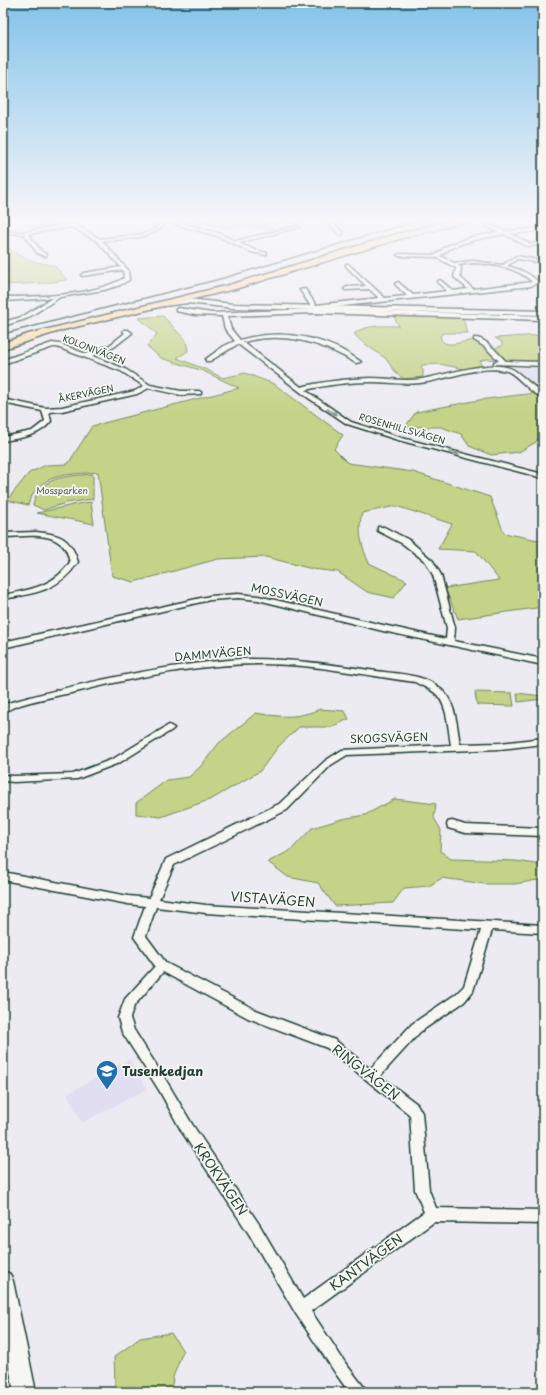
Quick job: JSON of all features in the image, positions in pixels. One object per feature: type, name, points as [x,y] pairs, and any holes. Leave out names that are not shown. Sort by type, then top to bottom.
[{"type":"main road","points":[[3,346],[61,328],[160,305],[232,284]]},
{"type":"main road","points":[[3,342],[75,321],[238,284]]},
{"type":"main road","points":[[190,296],[204,303]]},
{"type":"main road","points":[[160,305],[188,301],[227,306],[543,313]]},
{"type":"main road","points":[[3,1281],[25,1392]]},
{"type":"street","points":[[3,299],[59,296],[99,290],[118,284]]},
{"type":"street","points":[[367,284],[383,299]]},
{"type":"street","points":[[398,284],[411,296]]},
{"type":"street","points":[[442,284],[451,292]]},
{"type":"street","points":[[465,284],[472,290]]},
{"type":"street","points":[[303,290],[314,307],[518,284]]},
{"type":"street","points":[[348,289],[370,287]]},
{"type":"street","points":[[3,324],[24,318],[59,296]]},
{"type":"street","points":[[178,310],[191,313],[224,315],[356,310],[543,318]]},
{"type":"street","name":"ROSENHILLSVÄGEN","points":[[224,315],[228,329],[238,341],[300,389],[349,423],[543,476]]},
{"type":"street","points":[[86,356],[117,343],[129,333],[126,331]]},
{"type":"street","points":[[208,360],[238,341],[284,336],[310,340],[334,348],[358,362]]},
{"type":"street","points":[[476,339],[487,346],[504,363]]},
{"type":"street","name":"KOLONIVÄGEN","points":[[3,362],[55,345],[123,370],[148,386],[181,393],[199,393]]},
{"type":"street","points":[[488,364],[543,364]]},
{"type":"street","points":[[300,389],[325,383],[371,380],[408,382],[421,381],[482,368],[500,368],[511,370],[532,389],[543,396]]},
{"type":"street","name":"ÅKERVÄGEN","points":[[3,401],[46,410],[76,406],[137,392],[148,386]]},
{"type":"street","points":[[3,439],[25,434],[41,428],[48,421],[46,410]]},
{"type":"street","points":[[381,528],[406,542],[429,561],[437,575],[451,628],[450,643]]},
{"type":"street","points":[[3,535],[43,535],[60,538],[70,546],[74,562],[65,575],[45,588],[3,597]]},
{"type":"street","name":"MOSSVÄGEN","points":[[3,645],[210,598],[238,596],[258,598],[450,643],[543,662]]},
{"type":"street","name":"DAMMVÄGEN","points":[[3,709],[11,705],[116,678],[198,665],[240,662],[285,662],[417,680],[432,686],[441,694],[446,703],[456,748]]},
{"type":"street","points":[[3,778],[74,777],[116,761],[169,728]]},
{"type":"street","name":"SKOGSVÄGEN","points":[[152,902],[170,862],[283,807],[328,763],[336,756],[345,752],[500,746],[543,741]]},
{"type":"street","points":[[452,825],[465,829],[543,832]]},
{"type":"street","name":"VISTAVÄGEN","points":[[3,876],[82,892],[206,909],[543,929]]},
{"type":"street","name":"RINGVÄGEN","points":[[152,902],[140,936],[162,966],[252,1014],[331,1044],[372,1076],[387,1090],[412,1108],[416,1113],[418,1128],[422,1190],[432,1215]]},
{"type":"street","points":[[372,1076],[416,1028],[460,998],[469,988],[488,926]]},
{"type":"street","name":"KROKVÄGEN","points":[[162,966],[129,1003],[124,1018],[128,1032],[164,1086],[187,1128],[254,1229],[301,1309],[341,1369],[359,1392]]},
{"type":"street","points":[[432,1215],[543,1217]]},
{"type":"street","name":"KANTVÄGEN","points":[[301,1309],[432,1215]]},
{"type":"shaded area","points":[[513,367],[543,369],[543,392],[523,377]]},
{"type":"shaded area","name":"Tusenkedjan","points":[[129,1059],[147,1089],[82,1123],[67,1094]]},
{"type":"shaded area","points":[[3,1299],[23,1392],[3,1392]]},
{"type":"green space","points":[[393,315],[462,316],[468,333],[444,333],[440,335],[445,343],[450,344],[476,341],[493,348],[502,346],[502,342],[495,338],[543,335],[543,362],[486,359],[480,361],[481,367],[464,369],[440,364],[422,365],[423,377],[404,379],[397,374],[385,358],[361,341],[354,334],[369,327],[399,326]]},
{"type":"green space","points":[[163,316],[186,341],[188,351],[177,358],[223,378],[245,373],[274,384],[343,435],[334,449],[348,463],[413,472],[490,497],[504,533],[543,541],[543,607],[458,619],[445,588],[499,580],[476,551],[438,549],[452,524],[396,506],[362,513],[360,526],[362,545],[369,563],[407,581],[394,598],[367,592],[338,572],[312,569],[266,557],[218,559],[134,582],[112,576],[98,472],[66,475],[47,481],[39,486],[28,505],[7,500],[29,473],[46,465],[68,464],[92,426],[239,388],[203,371],[161,358],[147,346],[157,334],[139,318]]},
{"type":"green space","points":[[543,392],[543,431],[536,442],[519,452],[491,455],[469,446],[461,434],[441,427],[405,427],[416,412],[479,400]]},
{"type":"green space","name":"Mossparken","points":[[93,474],[93,499],[66,503],[44,510],[33,505],[37,493],[48,483],[70,476]]},
{"type":"green space","points":[[91,502],[94,524],[37,513],[77,504]]},
{"type":"green space","points":[[475,692],[512,693],[514,706],[477,705]]},
{"type":"green space","points":[[517,693],[542,696],[542,699],[518,702]]},
{"type":"green space","points":[[320,709],[345,711],[349,719],[331,727],[299,727],[278,747],[260,771],[212,799],[161,817],[136,814],[136,803],[167,780],[189,777],[201,766],[219,743],[256,713],[296,716]]},
{"type":"green space","points":[[395,799],[436,804],[434,818],[441,830],[440,851],[451,859],[516,861],[543,865],[543,879],[515,884],[485,884],[442,878],[429,886],[404,888],[393,903],[335,906],[318,883],[288,877],[268,862],[291,850],[312,828],[342,819],[365,815]]},
{"type":"green space","points":[[171,1333],[183,1351],[173,1377],[171,1392],[123,1392],[115,1384],[114,1357],[140,1338]]},
{"type":"railway","points":[[3,334],[200,284]]},
{"type":"place","name":"Tusenkedjan","points":[[107,1090]]}]
